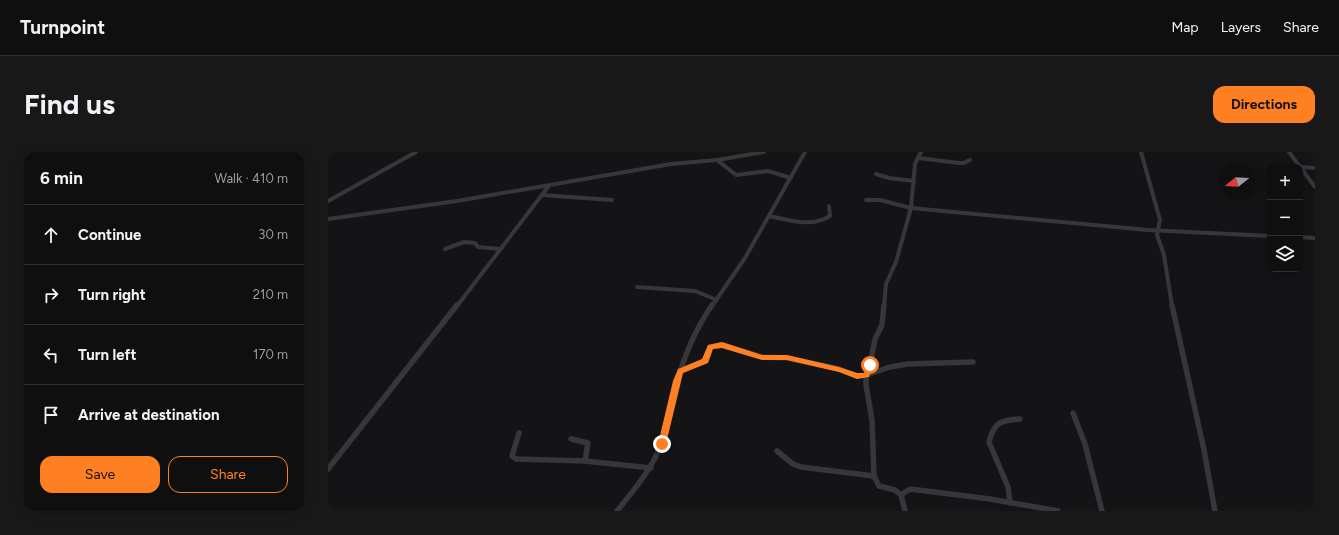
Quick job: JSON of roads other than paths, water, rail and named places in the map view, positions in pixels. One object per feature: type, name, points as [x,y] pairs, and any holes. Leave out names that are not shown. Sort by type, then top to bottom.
[{"type":"street","points":[[328,201],[416,152]]},
{"type":"street","points":[[328,219],[548,187],[671,164],[716,160],[764,152]]},
{"type":"street","points":[[618,511],[650,468],[662,444],[677,381],[689,350],[706,314],[745,258],[805,152]]},
{"type":"street","points":[[905,511],[905,501],[902,494],[897,490],[879,486],[874,476],[872,420],[866,385],[866,375],[870,365],[874,339],[882,325],[886,284],[896,262],[911,208],[915,164],[921,152]]},
{"type":"street","points":[[1141,152],[1159,214],[1160,220],[1157,235],[1164,255],[1174,315],[1204,450],[1215,511]]},
{"type":"street","points":[[1289,152],[1299,164]]},
{"type":"street","points":[[918,158],[959,163],[964,163],[970,160]]},
{"type":"street","points":[[716,160],[736,176],[767,170],[775,171],[791,178]]},
{"type":"street","points":[[1303,167],[1315,168]]},
{"type":"street","points":[[1303,170],[1315,187]]},
{"type":"street","points":[[876,174],[889,178],[914,181]]},
{"type":"street","points":[[328,469],[548,187]]},
{"type":"street","points":[[542,195],[612,200]]},
{"type":"street","points":[[866,200],[880,200],[911,208],[1158,230],[1267,236]]},
{"type":"street","points":[[770,216],[819,222],[830,216],[829,206]]},
{"type":"street","points":[[1303,237],[1315,238]]},
{"type":"street","points":[[445,249],[464,242],[475,243],[478,246],[501,249]]},
{"type":"street","points":[[637,287],[696,291],[717,300]]},
{"type":"street","points":[[681,371],[705,361],[710,347],[722,345],[762,358],[787,358],[839,369],[857,376],[866,375],[890,367],[908,364],[973,362]]},
{"type":"street","points":[[1073,413],[1085,444],[1102,511]]},
{"type":"street","points":[[1010,503],[1008,487],[989,442],[995,426],[1004,420],[1020,419]]},
{"type":"street","points":[[519,433],[512,456],[516,458],[585,461],[650,468]]},
{"type":"street","points":[[571,440],[588,443],[585,461]]},
{"type":"street","points":[[777,451],[793,464],[801,467],[874,476]]},
{"type":"street","points":[[902,494],[910,489],[990,499],[1058,511]]}]
